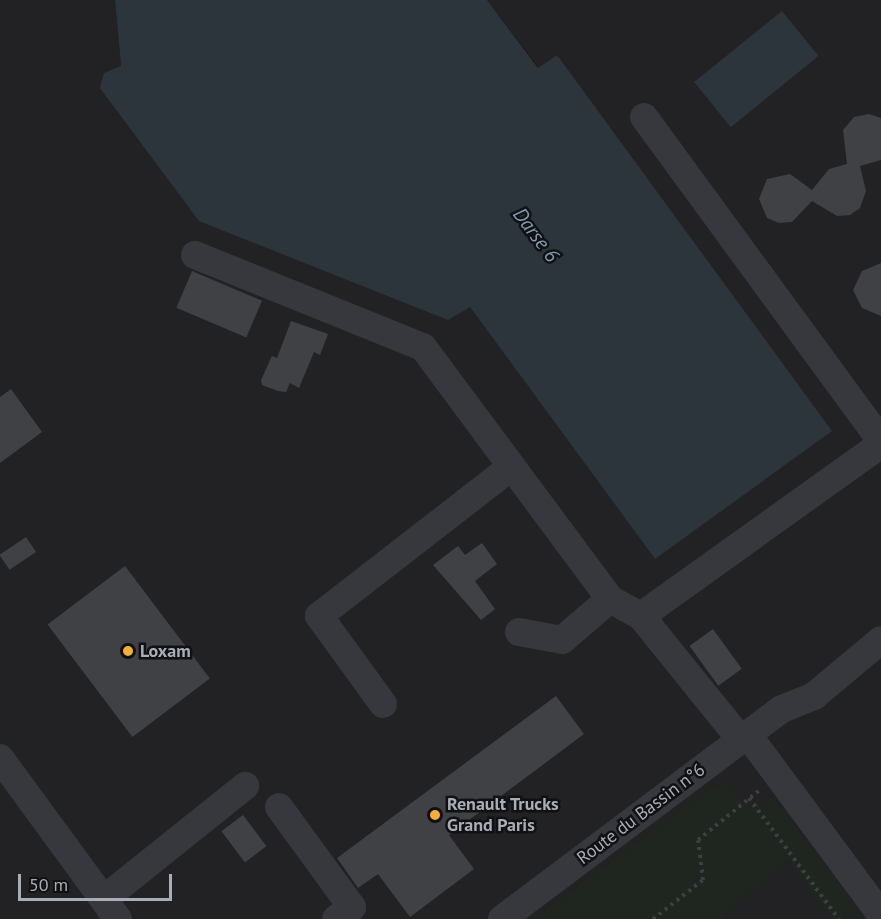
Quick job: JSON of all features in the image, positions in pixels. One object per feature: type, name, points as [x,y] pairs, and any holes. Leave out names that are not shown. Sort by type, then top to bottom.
[{"type":"street","points":[[641,616],[881,443],[644,117]]},
{"type":"street","points":[[195,255],[423,347],[610,600],[641,616],[745,738],[881,915]]},
{"type":"street","points":[[384,704],[319,616],[512,467]]},
{"type":"street","points":[[519,632],[562,640],[610,600]]},
{"type":"street","name":"Route du Bassin n°6","points":[[782,710],[803,681],[840,652],[881,630]]},
{"type":"street","name":"Route du Bassin n°6","points":[[502,919],[782,710],[814,696],[881,640]]},
{"type":"street","points":[[0,758],[111,909],[245,786]]},
{"type":"street","points":[[279,807],[352,907],[336,919]]},
{"type":"path","points":[[652,919],[704,880],[698,840],[749,798],[839,919]]},
{"type":"shaded area","points":[[0,0],[115,0],[121,66],[470,307],[655,559],[557,55],[539,68],[487,0],[881,0],[881,919],[0,919]]},
{"type":"shaded area","points":[[726,782],[748,809],[772,796],[856,907],[859,919],[832,919],[788,859],[722,919],[534,919],[716,784],[719,787]]},
{"type":"water","name":"Darse 6","points":[[115,0],[487,0],[538,68],[557,55],[832,431],[655,559],[470,307],[448,320],[199,221],[100,88],[104,73],[121,66]]},
{"type":"water","points":[[782,11],[819,56],[731,127],[694,82]]},
{"type":"building","points":[[869,114],[881,118],[881,160],[860,166],[866,191],[860,208],[850,215],[837,216],[812,201],[792,222],[779,223],[767,218],[759,199],[767,179],[790,174],[812,190],[829,169],[847,164],[843,130],[854,117]]},
{"type":"building","points":[[881,263],[881,316],[862,308],[853,290],[862,271]]},
{"type":"building","points":[[192,271],[262,301],[246,338],[176,308]]},
{"type":"building","points":[[291,321],[328,334],[320,355],[314,352],[299,388],[290,383],[286,392],[278,391],[262,385],[261,380],[272,356],[277,358]]},
{"type":"building","points":[[11,389],[42,432],[0,463],[0,397]]},
{"type":"building","points":[[26,537],[36,552],[10,570],[0,555]]},
{"type":"building","points":[[482,543],[497,564],[475,581],[495,609],[481,620],[433,565],[458,546],[465,555]]},
{"type":"building","name":"Loxam","points":[[125,566],[210,679],[132,737],[48,624]]},
{"type":"building","points":[[713,629],[742,669],[718,686],[690,646]]},
{"type":"building","name":"Renault Trucks Grand Paris","points":[[556,696],[584,734],[449,835],[474,869],[410,917],[378,874],[358,888],[337,858]]},
{"type":"building","points":[[243,815],[266,846],[245,862],[221,831]]},
{"type":"place","name":"Loxam","points":[[128,651]]},
{"type":"place","name":"Renault Trucks Grand Paris","points":[[435,815]]}]
